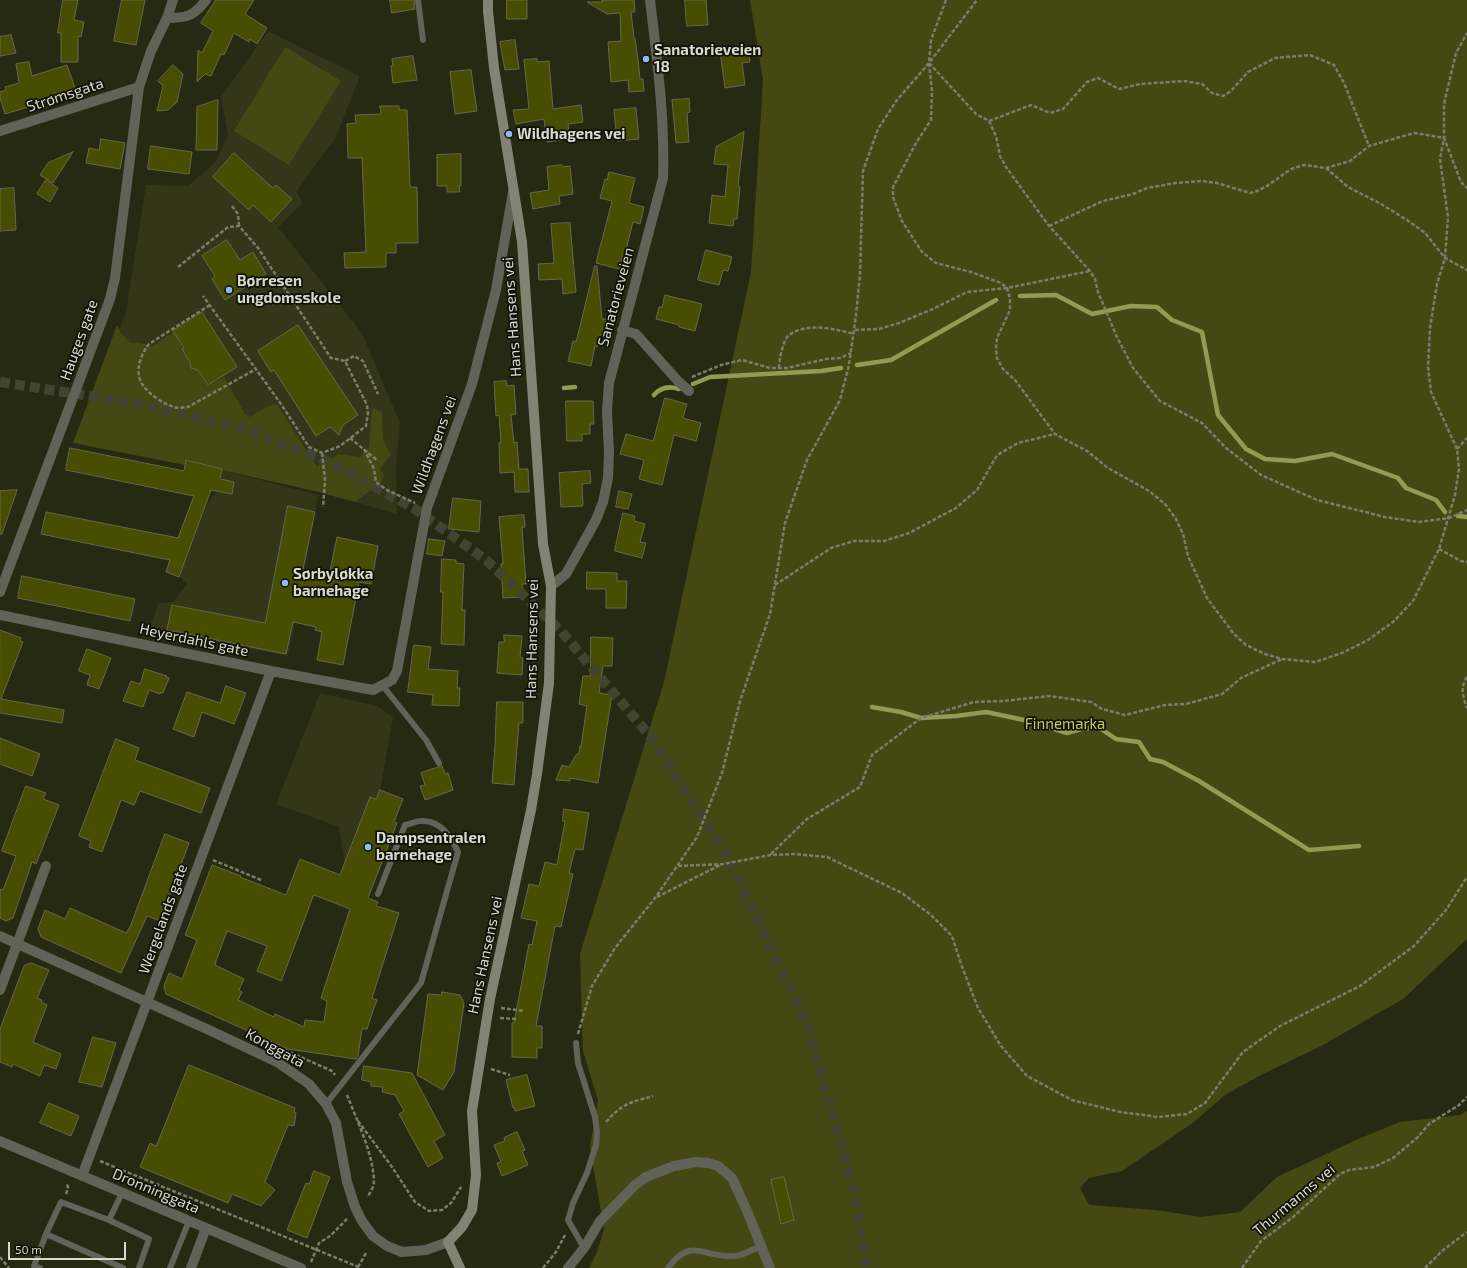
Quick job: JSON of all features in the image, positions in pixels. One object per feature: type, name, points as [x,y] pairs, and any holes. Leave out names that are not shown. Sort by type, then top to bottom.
[{"type":"main road","name":"Hans Hansens vei","points":[[448,1242],[462,1227],[472,1210],[476,1175],[472,1111],[488,1012],[531,810],[549,683],[551,586],[543,544],[522,242],[494,68],[488,0]]},
{"type":"main road","points":[[448,1242],[460,1268]]},
{"type":"street","name":"Hauges gate","points":[[0,592],[110,299],[117,266],[139,86],[151,51],[167,18],[173,0]]},
{"type":"street","points":[[167,18],[182,18],[198,12],[206,0]]},
{"type":"street","name":"Sanatorieveien","points":[[551,586],[566,574],[596,520],[603,502],[608,478],[609,453],[607,411],[609,383],[622,330],[648,240],[663,178],[663,136],[658,68],[650,0]]},
{"type":"street","name":"Strømsgata","points":[[0,131],[139,86]]},
{"type":"street","name":"Wildhagens vei","points":[[383,686],[392,680],[397,671],[426,508],[472,384],[496,290],[514,188]]},
{"type":"street","points":[[622,330],[636,334],[686,388]]},
{"type":"street","name":"Heyerdahls gate","points":[[0,615],[271,671],[373,690],[383,686]]},
{"type":"street","name":"Wergelands gate","points":[[82,1176],[271,671]]},
{"type":"street","points":[[0,990],[46,866]]},
{"type":"street","name":"Konggata","points":[[0,936],[148,1002],[277,1062],[309,1084],[326,1104],[336,1123],[347,1182],[355,1207],[362,1221],[373,1236],[387,1246],[402,1252],[426,1250],[448,1242]]},
{"type":"street","name":"Dronninggata","points":[[0,1141],[301,1268]]},
{"type":"street","points":[[568,1268],[584,1248],[600,1220],[635,1185],[646,1177],[674,1166],[696,1162],[718,1166],[732,1178],[770,1268]]},
{"type":"street","points":[[191,1268],[206,1228]]},
{"type":"lane","points":[[418,0],[423,40]]},
{"type":"lane","points":[[383,686],[426,740],[439,763]]},
{"type":"lane","points":[[326,1104],[422,983],[458,852],[451,837],[438,825],[423,820],[405,825],[378,894]]},
{"type":"lane","points":[[576,1043],[578,1063],[595,1117],[597,1132],[596,1145],[587,1173],[572,1203],[568,1220],[584,1248]]},
{"type":"lane","points":[[109,1220],[122,1193]]},
{"type":"lane","points":[[40,1268],[34,1266],[46,1234],[61,1202],[63,1202],[109,1220],[149,1239],[139,1268]]},
{"type":"lane","points":[[170,1268],[189,1221]]},
{"type":"lane","points":[[46,1234],[123,1268]]},
{"type":"lane","points":[[668,1268],[676,1257],[686,1251],[696,1250],[727,1256],[735,1256],[760,1246]]},
{"type":"path","points":[[946,0],[932,40],[929,63],[932,91],[931,120],[916,143],[893,186],[893,197],[902,221],[922,252],[936,264],[971,272],[1001,283],[1007,288],[1010,299],[1010,310],[997,338],[996,348],[996,358],[1003,369],[1015,380],[1055,434],[1087,451],[1108,468],[1149,491],[1165,504],[1176,518],[1183,534],[1188,556],[1207,598],[1234,634],[1246,646],[1282,659],[1315,662],[1342,653],[1368,640],[1393,622],[1413,601],[1439,549],[1455,495],[1459,469],[1457,449],[1431,392],[1428,368],[1430,328],[1437,284],[1446,258],[1448,217],[1440,159],[1444,138],[1444,104],[1456,53],[1467,33]]},
{"type":"path","points":[[576,1043],[592,986],[615,948],[655,898],[697,837],[722,773],[740,701],[770,614],[785,523],[807,460],[840,400],[849,365],[854,334],[860,274],[863,171],[878,129],[897,100],[929,63],[977,0]]},
{"type":"path","points":[[989,121],[1032,105],[1050,114],[1064,109],[1087,82],[1098,78],[1119,89],[1140,84],[1184,81],[1202,84],[1212,93],[1223,96],[1231,91],[1248,72],[1275,58],[1310,54],[1334,65],[1344,83],[1369,146]]},
{"type":"path","points":[[929,63],[976,114],[989,121],[996,136],[1000,156],[1006,168],[1049,226],[1090,271],[1095,279],[1098,292],[1117,337],[1133,368],[1160,401],[1202,423],[1226,448],[1261,475],[1317,500],[1386,517],[1419,522],[1449,518],[1467,510]]},
{"type":"path","points":[[1049,226],[1103,201],[1133,194],[1147,188],[1176,183],[1202,181],[1217,183],[1250,193],[1267,186],[1291,169],[1304,165],[1326,168],[1350,160],[1369,146],[1415,133],[1444,138]]},
{"type":"path","points":[[1444,138],[1461,182],[1467,188]]},
{"type":"path","points":[[1326,168],[1348,187],[1381,204],[1425,233],[1446,258],[1467,270]]},
{"type":"path","points":[[232,206],[238,214],[239,226],[258,248],[331,358],[345,361],[354,356],[363,360],[378,394]]},
{"type":"path","points":[[178,267],[228,227],[239,226]]},
{"type":"path","points":[[854,330],[879,329],[899,323],[933,309],[967,292],[1007,288],[1090,271]]},
{"type":"path","points":[[203,296],[256,369],[309,447],[322,453],[340,446],[366,426],[368,413],[367,405],[345,361]]},
{"type":"path","points":[[210,305],[149,344],[144,350],[139,364],[140,382],[148,392],[166,405],[178,408],[188,407],[256,369]]},
{"type":"path","points":[[779,368],[782,350],[788,336],[800,330],[812,328],[834,329],[854,334]]},
{"type":"path","points":[[686,388],[692,377],[721,365],[742,360],[770,368],[787,368],[840,358],[851,352]]},
{"type":"path","points":[[775,584],[831,548],[854,541],[884,541],[909,533],[956,508],[977,490],[997,455],[1018,443],[1055,434]]},
{"type":"path","points":[[350,438],[378,461]]},
{"type":"path","points":[[1457,449],[1467,438]]},
{"type":"path","points":[[364,449],[374,469],[376,482],[387,490],[426,508]]},
{"type":"path","points":[[322,453],[325,480],[323,508]]},
{"type":"path","points":[[1439,549],[1467,562]]},
{"type":"path","points":[[771,855],[807,819],[860,787],[872,755],[921,718],[974,702],[1003,701],[1050,696],[1091,702],[1102,709],[1125,715],[1165,705],[1186,704],[1222,694],[1241,678],[1282,659]]},
{"type":"path","points":[[1467,677],[1462,693],[1467,708]]},
{"type":"path","points":[[678,866],[722,864],[771,855],[794,854],[827,857],[902,893],[931,914],[952,936],[978,1008],[1001,1046],[1027,1076],[1072,1100],[1120,1112],[1158,1117],[1186,1114],[1205,1103],[1244,1052],[1280,1026],[1360,986],[1414,946],[1446,910],[1467,877]]},
{"type":"path","points":[[202,856],[261,880]]},
{"type":"path","points":[[655,898],[722,864]]},
{"type":"path","points":[[488,1012],[524,1011]]},
{"type":"path","points":[[488,1012],[516,1019]]},
{"type":"path","points":[[480,1066],[510,1075]]},
{"type":"path","points":[[597,1132],[617,1110],[629,1103],[653,1096]]},
{"type":"path","name":"Thurmanns vei","points":[[1242,1268],[1261,1241],[1292,1218],[1340,1174],[1349,1170],[1374,1167],[1393,1158],[1418,1137],[1428,1124],[1459,1105],[1467,1097]]},
{"type":"path","points":[[356,1119],[392,1167],[415,1202],[429,1211],[442,1210],[452,1203],[462,1185]]},
{"type":"path","points":[[90,1156],[360,1268],[366,1253]]},
{"type":"path","points":[[63,1202],[68,1188],[67,1184],[71,1171]]},
{"type":"path","points":[[309,1268],[319,1243],[330,1236],[346,1219]]},
{"type":"path","points":[[544,1268],[564,1238],[568,1220]]},
{"type":"path","points":[[1425,1268],[1442,1251],[1467,1232]]},
{"type":"path","points":[[0,1257],[9,1268]]},
{"type":"shaded area","name":"Børresen ungdomsskole","points":[[268,31],[360,76],[336,137],[296,192],[303,202],[278,227],[362,333],[400,423],[396,466],[397,514],[319,492],[80,434],[126,312],[146,185],[188,186],[215,163],[228,135],[221,97]]},
{"type":"shaded area","points":[[222,470],[318,495],[288,656],[150,630],[158,603],[173,602],[187,584],[179,576],[207,504],[218,491]]},
{"type":"shaded area","points":[[320,693],[377,706],[393,717],[380,791],[392,821],[397,823],[377,876],[345,865],[339,827],[276,804]]},
{"type":"green space","name":"Finnemarka","points":[[750,0],[1467,0],[1467,939],[1403,999],[1323,1045],[1259,1076],[1225,1095],[1194,1122],[1122,1171],[1089,1178],[1080,1188],[1089,1205],[1156,1210],[1201,1217],[1240,1212],[1277,1177],[1356,1140],[1400,1122],[1460,1115],[1467,1111],[1467,1268],[589,1268],[597,1252],[604,1229],[590,1147],[598,1100],[583,1051],[580,954],[664,682],[751,272],[763,80]]},
{"type":"green space","points":[[285,47],[341,81],[289,165],[234,131]]},
{"type":"green space","points":[[117,325],[121,333],[130,343],[140,343],[152,346],[174,332],[191,363],[197,368],[208,386],[224,377],[245,414],[250,417],[273,404],[278,406],[317,467],[338,454],[360,457],[369,447],[372,409],[382,411],[383,440],[391,455],[380,468],[384,475],[382,481],[355,502],[319,492],[222,470],[187,459],[185,465],[73,443]]},
{"type":"building","points":[[63,0],[78,0],[74,20],[84,22],[81,37],[78,36],[78,62],[61,62],[61,33],[58,33]]},
{"type":"building","points":[[122,0],[145,0],[136,45],[114,41]]},
{"type":"building","points":[[216,0],[254,0],[245,14],[267,28],[257,44],[250,39],[249,42],[234,33],[224,55],[221,54],[211,76],[205,74],[197,82],[198,50],[202,53],[213,31],[201,23]]},
{"type":"building","points":[[390,0],[414,0],[415,9],[392,13]]},
{"type":"building","points":[[507,0],[527,0],[527,19],[507,19]]},
{"type":"building","points":[[602,0],[634,0],[635,12],[631,12],[640,79],[643,79],[644,91],[629,92],[628,80],[611,82],[608,42],[621,41],[620,13],[607,14],[587,2],[602,2]]},
{"type":"building","points":[[685,0],[706,0],[708,25],[687,26]]},
{"type":"building","points":[[11,35],[16,53],[0,56],[0,37]]},
{"type":"building","points":[[515,40],[519,69],[505,70],[500,42]]},
{"type":"building","points":[[748,48],[750,62],[742,63],[745,85],[725,88],[720,52]]},
{"type":"building","points":[[413,56],[417,80],[393,83],[391,66],[393,65],[392,59]]},
{"type":"building","points":[[537,59],[537,62],[549,61],[553,109],[581,105],[583,122],[568,124],[570,139],[547,142],[544,119],[516,124],[513,110],[529,109],[524,60]]},
{"type":"building","points":[[29,62],[32,76],[67,65],[76,91],[73,91],[74,93],[5,114],[0,98],[0,92],[6,90],[5,87],[19,83],[16,64]]},
{"type":"building","points":[[173,65],[183,74],[177,102],[168,110],[157,111],[163,86],[158,81]]},
{"type":"building","points":[[471,70],[477,111],[455,114],[450,72]]},
{"type":"building","points":[[689,99],[690,112],[687,113],[689,142],[676,143],[672,100]]},
{"type":"building","points":[[218,100],[217,150],[196,150],[197,107]]},
{"type":"building","points":[[380,106],[399,106],[399,110],[407,110],[410,187],[417,187],[418,243],[396,243],[396,253],[386,253],[386,267],[345,268],[344,253],[366,252],[362,158],[348,158],[347,124],[356,123],[355,115],[381,114]]},
{"type":"building","points":[[636,108],[639,139],[617,141],[614,110]]},
{"type":"building","points":[[744,132],[738,186],[740,187],[737,219],[734,219],[733,226],[709,223],[712,195],[725,197],[728,165],[714,164],[716,147]]},
{"type":"building","points":[[101,139],[125,143],[120,169],[86,163],[89,148],[99,150]]},
{"type":"building","points":[[151,146],[192,152],[189,174],[148,169]]},
{"type":"building","points":[[73,152],[53,183],[40,175],[48,163]]},
{"type":"building","points":[[234,153],[273,188],[276,185],[292,199],[271,222],[253,205],[249,210],[213,177]]},
{"type":"building","points":[[461,154],[460,192],[447,192],[447,186],[437,186],[437,155]]},
{"type":"building","points":[[562,165],[563,167],[570,166],[573,194],[559,196],[560,204],[533,209],[530,193],[549,190],[547,167]]},
{"type":"building","points":[[609,172],[635,178],[629,203],[644,207],[640,224],[633,222],[625,254],[623,254],[619,269],[596,263],[612,201],[600,198],[605,179],[607,180]]},
{"type":"building","points":[[46,180],[58,188],[50,202],[37,194]]},
{"type":"building","points":[[14,188],[16,230],[0,231],[0,189]]},
{"type":"building","points":[[570,223],[576,292],[563,294],[562,279],[539,280],[538,264],[554,263],[551,224]]},
{"type":"building","points":[[227,240],[240,260],[253,252],[266,274],[225,300],[212,279],[215,276],[202,256]]},
{"type":"building","points":[[706,250],[732,257],[728,271],[723,270],[719,285],[698,280]]},
{"type":"building","points":[[595,266],[597,266],[602,319],[611,319],[607,336],[600,335],[597,347],[595,346],[591,366],[568,361],[573,341],[576,341]]},
{"type":"building","points":[[665,295],[702,304],[695,331],[656,319],[659,307],[662,307]]},
{"type":"building","points":[[202,312],[237,367],[208,385],[198,370],[191,368],[190,362],[182,349],[184,348],[173,331]]},
{"type":"building","points":[[298,325],[358,415],[343,425],[339,435],[330,427],[316,436],[274,370],[271,372],[258,351]]},
{"type":"building","points":[[506,381],[507,386],[514,385],[516,414],[511,415],[514,443],[517,442],[519,469],[528,469],[529,492],[515,492],[514,472],[500,473],[499,443],[501,443],[499,415],[496,416],[494,382]]},
{"type":"building","points":[[665,398],[687,404],[683,418],[701,423],[696,441],[674,435],[662,485],[639,479],[644,460],[620,454],[626,434],[653,441]]},
{"type":"building","points":[[566,401],[593,401],[594,424],[590,424],[590,434],[582,434],[582,441],[567,441]]},
{"type":"building","points":[[70,448],[184,471],[186,460],[222,469],[220,479],[234,482],[232,494],[211,490],[179,577],[166,572],[170,560],[41,534],[46,512],[178,538],[194,496],[66,470]]},
{"type":"building","points":[[590,471],[591,483],[582,484],[583,506],[561,507],[559,473]]},
{"type":"building","points":[[17,490],[2,534],[0,534],[0,491]]},
{"type":"building","points":[[619,491],[632,494],[628,509],[616,507]]},
{"type":"building","points":[[453,498],[481,501],[479,532],[449,529]]},
{"type":"building","points":[[288,506],[315,512],[302,574],[326,579],[326,575],[329,576],[337,537],[378,546],[371,584],[359,582],[343,665],[317,660],[322,632],[315,630],[316,627],[293,622],[286,654],[167,630],[172,605],[265,623]]},
{"type":"building","points":[[623,513],[635,516],[634,521],[645,524],[640,542],[646,543],[642,558],[615,551]]},
{"type":"building","points":[[524,515],[525,527],[522,527],[526,584],[522,584],[523,597],[503,598],[501,564],[503,564],[499,517]]},
{"type":"building","points":[[429,539],[445,541],[442,556],[427,554]]},
{"type":"building","points":[[442,559],[456,560],[456,563],[464,564],[462,610],[465,610],[464,645],[441,644],[443,592],[441,592]]},
{"type":"building","points":[[587,572],[617,573],[617,581],[627,581],[626,608],[606,608],[606,589],[587,589]]},
{"type":"building","points":[[22,576],[135,599],[130,621],[18,598]]},
{"type":"building","points":[[0,630],[21,638],[20,641],[23,642],[1,699],[64,710],[62,723],[0,713]]},
{"type":"building","points":[[504,635],[522,636],[520,657],[523,658],[522,675],[497,673],[499,642],[504,642]]},
{"type":"building","points":[[591,637],[613,638],[612,666],[603,666],[599,693],[612,695],[598,783],[570,778],[570,781],[556,780],[562,765],[569,767],[576,755],[579,753],[581,746],[587,706],[579,704],[583,676],[590,676]]},
{"type":"building","points":[[414,645],[431,647],[428,669],[458,671],[457,688],[460,688],[459,706],[432,705],[433,695],[408,692]]},
{"type":"building","points":[[87,649],[111,658],[99,689],[87,685],[90,675],[79,671]]},
{"type":"building","points":[[145,669],[169,678],[163,693],[161,692],[160,694],[149,690],[143,707],[123,701],[131,681],[140,684]]},
{"type":"building","points":[[226,686],[246,693],[234,724],[202,712],[194,737],[173,729],[187,692],[220,703]]},
{"type":"building","points":[[497,702],[523,702],[523,723],[519,723],[514,785],[492,783]]},
{"type":"building","points":[[0,738],[40,754],[32,776],[0,764]]},
{"type":"building","points":[[116,739],[139,748],[135,760],[210,788],[201,813],[140,791],[134,805],[121,800],[102,852],[89,847],[91,841],[79,836]]},
{"type":"building","points":[[442,766],[445,774],[448,773],[453,790],[425,800],[420,786],[425,785],[421,773]]},
{"type":"building","points":[[26,786],[46,793],[43,799],[59,805],[36,864],[32,862],[13,918],[6,921],[0,918],[0,889],[3,890],[16,856],[2,851]]},
{"type":"building","points":[[380,790],[403,799],[394,822],[397,823],[368,898],[378,902],[376,906],[399,913],[372,998],[377,1000],[367,1029],[362,1029],[358,1056],[356,1059],[288,1049],[166,994],[164,986],[169,973],[182,979],[197,940],[185,935],[212,865],[286,895],[300,859],[340,875],[370,797],[376,799]],"holes":[[[314,895],[350,909],[321,998],[327,1001],[324,1022],[305,1020],[304,1027],[275,1014],[274,1017],[238,1000],[242,992],[239,990],[244,979],[215,965],[227,931],[267,946],[257,971],[281,981]]]},
{"type":"building","points":[[564,809],[589,813],[583,850],[575,849],[569,873],[573,874],[561,927],[555,926],[536,1026],[542,1026],[542,1048],[537,1048],[537,1058],[512,1057],[512,1023],[514,1023],[529,944],[532,945],[537,921],[521,918],[529,884],[539,886],[545,862],[557,865],[565,821],[563,821]]},
{"type":"building","points":[[165,834],[189,843],[160,921],[147,916],[121,973],[41,937],[38,929],[45,910],[65,919],[70,908],[126,933],[130,927]]},
{"type":"building","points":[[31,963],[49,970],[37,998],[42,1000],[41,1002],[47,1005],[33,1042],[61,1054],[56,1069],[44,1065],[40,1076],[13,1064],[12,1067],[0,1062],[0,1029],[24,966]]},
{"type":"building","points":[[442,992],[460,995],[464,1003],[454,1072],[443,1090],[417,1075],[428,994],[441,995]]},
{"type":"building","points":[[93,1037],[116,1043],[102,1087],[79,1082]]},
{"type":"building","points":[[189,1065],[295,1108],[294,1112],[296,1113],[294,1126],[288,1125],[265,1182],[275,1190],[261,1206],[232,1194],[228,1203],[140,1167],[150,1143],[156,1146]]},
{"type":"building","points":[[364,1066],[412,1073],[445,1135],[434,1141],[443,1158],[428,1167],[399,1114],[404,1111],[395,1095],[382,1092],[383,1087],[371,1086],[371,1082],[362,1080]]},
{"type":"building","points":[[527,1075],[535,1106],[515,1111],[506,1080]]},
{"type":"building","points":[[49,1103],[79,1116],[71,1136],[40,1123]]},
{"type":"building","points":[[517,1132],[525,1150],[522,1151],[528,1165],[502,1176],[497,1163],[501,1162],[494,1145],[505,1141],[504,1138]]},
{"type":"building","points":[[314,1171],[330,1177],[307,1238],[287,1230],[306,1183],[309,1184]]},
{"type":"building","points":[[784,1177],[794,1220],[781,1224],[771,1180]]},
{"type":"waterway","points":[[1020,296],[1056,295],[1092,314],[1131,306],[1157,307],[1172,320],[1202,332],[1218,415],[1246,449],[1265,459],[1295,461],[1332,454],[1398,478],[1406,488],[1436,500],[1445,512]]},
{"type":"waterway","points":[[857,365],[891,360],[996,300]]},
{"type":"waterway","points":[[693,384],[710,377],[821,371],[841,368]]},
{"type":"waterway","points":[[564,388],[575,387]]},
{"type":"waterway","points":[[654,395],[660,390],[666,388],[679,389]]},
{"type":"waterway","points":[[1458,516],[1467,517]]},
{"type":"waterway","points":[[872,707],[901,712],[921,718],[956,716],[986,712],[1029,721],[1067,733],[1081,729],[1098,727],[1116,739],[1139,742],[1150,759],[1163,762],[1199,781],[1309,850],[1359,846]]},
{"type":"tunnel","points":[[0,382],[134,403],[237,427],[325,460],[415,509],[486,560],[561,631],[650,736],[729,859],[807,1024],[855,1196],[867,1268]]},
{"type":"place","name":"Sanatorieveien 18","points":[[646,59]]},
{"type":"place","name":"Wildhagens vei","points":[[509,134]]},
{"type":"place","name":"Børresen ungdomsskole","points":[[229,290]]},
{"type":"place","name":"Sørbyløkka barnehage","points":[[285,583]]},
{"type":"place","name":"Dampsentralen barnehage","points":[[368,847]]}]
